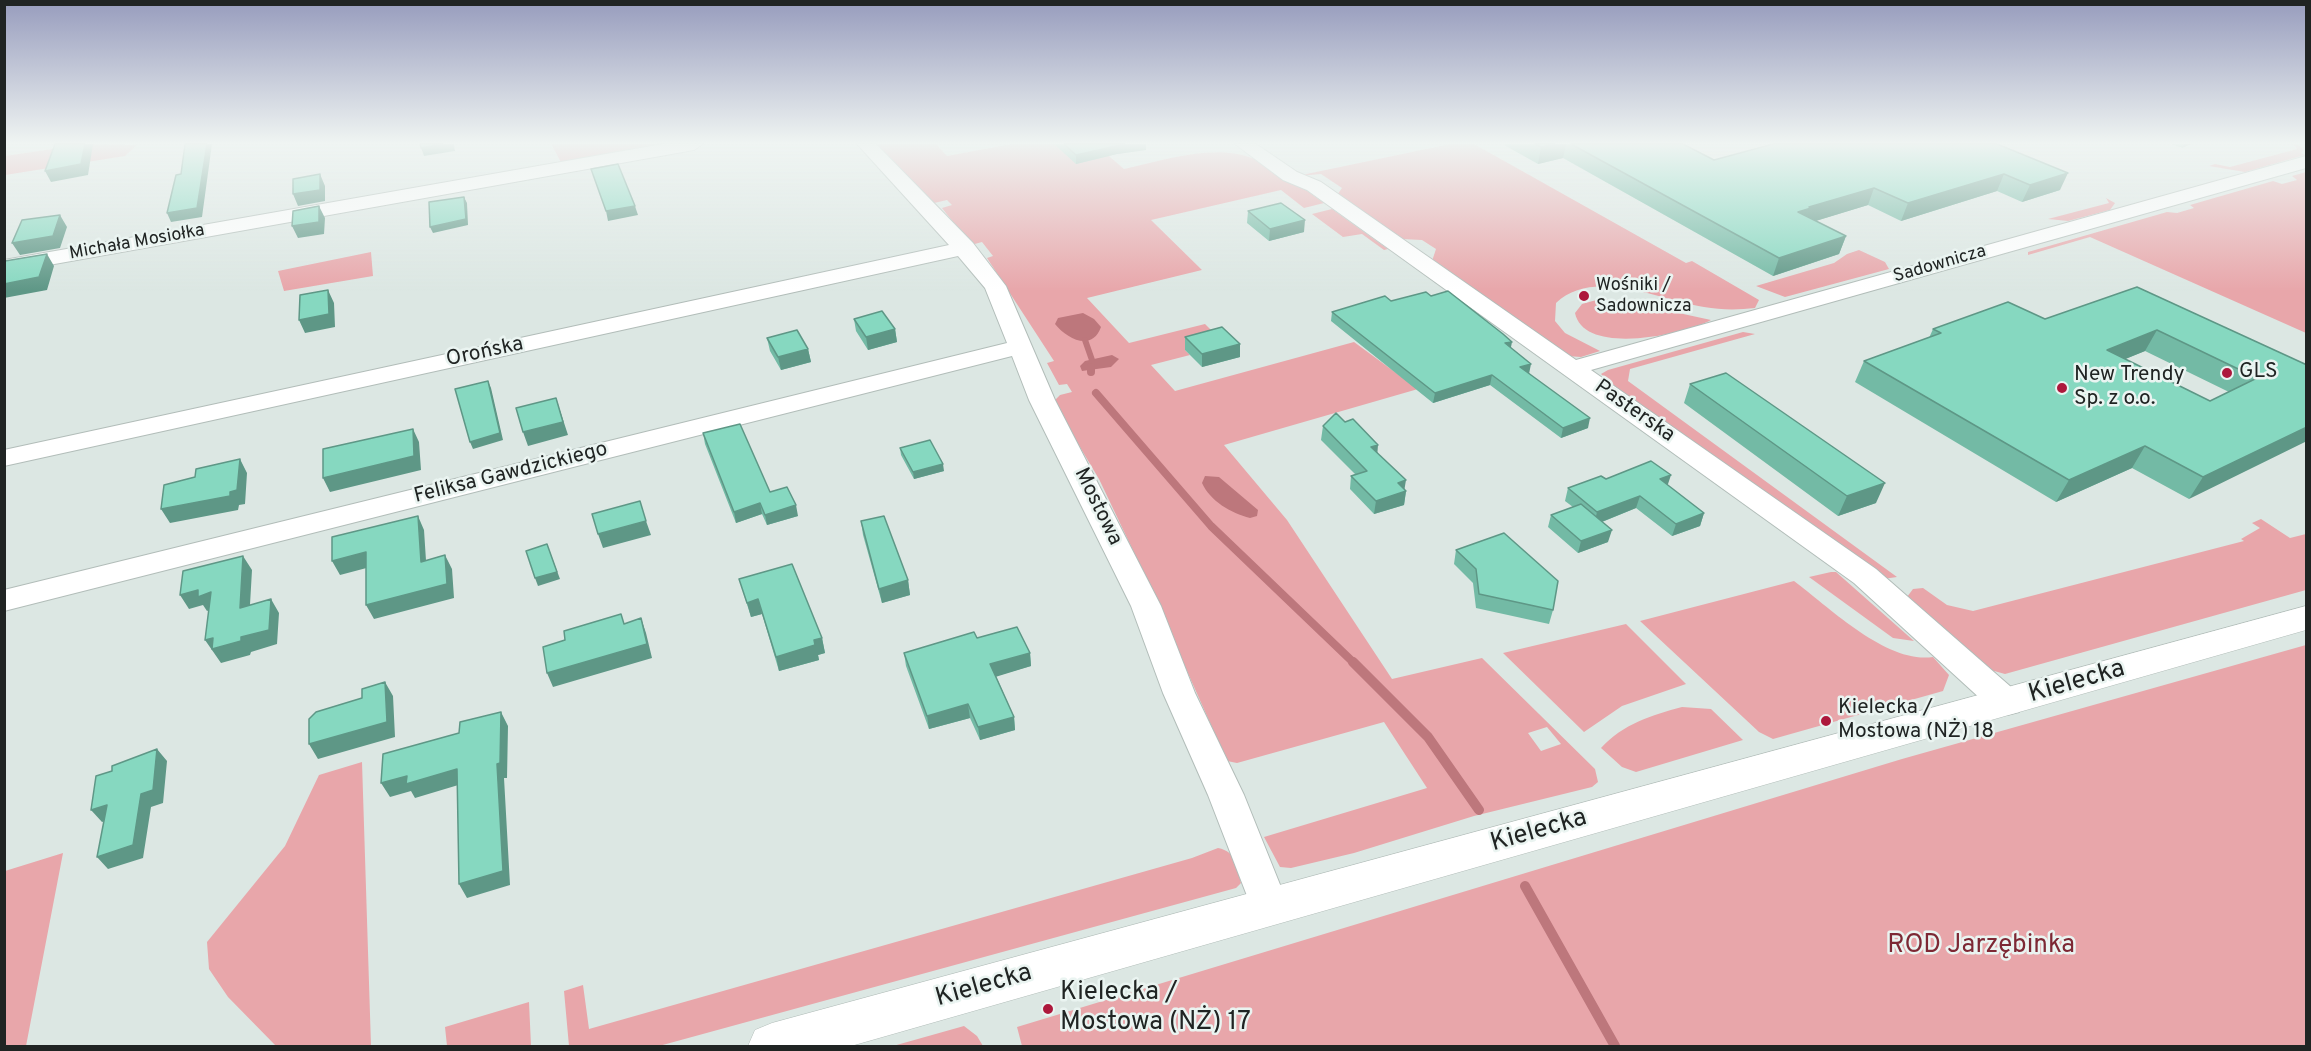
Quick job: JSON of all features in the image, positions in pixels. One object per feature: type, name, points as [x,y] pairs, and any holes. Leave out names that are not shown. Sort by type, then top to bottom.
[{"type":"main road","name":"Kielecka","points":[[772,1047],[2307,618]]},
{"type":"street","name":"Michała Mosiołka","points":[[4,267],[419,193]]},
{"type":"street","name":"Mostowa","points":[[913,193],[965,248],[995,286],[1018,347],[1146,606],[1270,907]]},
{"type":"street","name":"Pasterska","points":[[1324,193],[1865,576],[2007,703]]},
{"type":"street","name":"Sadownicza","points":[[1573,368],[2196,193]]},
{"type":"street","name":"Orońska","points":[[4,458],[965,248]]},
{"type":"street","name":"Feliksa Gawdzickiego","points":[[4,601],[1018,347]]},
{"type":"green space","points":[[924,193],[1268,193],[1151,220],[1202,270],[1087,298],[1129,343],[1205,324],[1221,340],[1185,350],[1190,355],[1151,365],[1175,391],[1354,342],[1418,389],[1224,445],[1287,520],[1392,679],[1482,658],[1595,769],[1598,782],[1592,787],[1474,816],[1354,853],[1291,868],[1280,867],[1264,837],[1427,788],[1384,722],[1237,763],[1227,761],[1099,479],[1053,402],[1060,395],[1072,392],[1067,384],[1059,385],[1047,363],[1054,361],[987,258],[993,256],[982,242],[971,245],[942,208],[952,205],[947,200],[934,203]],"holes":[[[1547,727],[1561,744],[1541,751],[1528,733]]]},
{"type":"green space","points":[[1285,193],[1310,193],[1324,203],[1304,208]]},
{"type":"green space","points":[[1338,193],[1561,193],[1686,263],[1692,261],[1759,300],[1755,308],[1710,308],[1627,289],[1589,287],[1571,293],[1556,303],[1555,321],[1565,333],[1600,351],[1581,357],[1567,356],[1432,261],[1436,249],[1422,240],[1402,239],[1337,195]]},
{"type":"green space","points":[[2231,193],[2306,193],[2306,333],[2090,237],[2028,255],[2028,252],[2167,212],[2177,213],[2194,208],[2190,205]]},
{"type":"green space","points":[[2106,198],[2115,203],[2110,210],[2068,221],[2048,219],[2109,203]]},
{"type":"green space","points":[[1332,209],[1388,249],[1384,250],[1362,234],[1343,237],[1312,214]]},
{"type":"green space","points":[[1859,250],[1885,262],[1889,269],[1785,297],[1756,286],[1834,263],[1847,254]]},
{"type":"green space","points":[[371,252],[373,276],[284,291],[278,271]]},
{"type":"green space","points":[[1600,299],[1623,301],[1711,320],[1698,326],[1659,336],[1615,338],[1597,335],[1582,327],[1575,313],[1582,304]]},
{"type":"green space","points":[[1743,332],[1755,334],[1630,369],[1628,381],[1897,577],[1883,579],[1619,390],[1601,374],[1608,370]]},
{"type":"green space","points":[[2261,519],[2290,538],[2306,534],[2306,590],[2005,674],[1987,669],[1907,597],[1913,589],[1923,588],[1947,605],[1973,611],[2244,541],[2241,539],[2260,528],[2252,523]]},
{"type":"green space","points":[[1836,572],[1914,641],[1893,638],[1809,577]]},
{"type":"green space","points":[[1794,581],[1842,619],[1878,643],[1915,657],[1933,657],[1949,675],[1943,691],[1773,739],[1759,732],[1640,621]]},
{"type":"green space","points":[[1626,624],[1686,684],[1622,706],[1584,732],[1503,653]]},
{"type":"green space","name":"ROD Jarzębinka","points":[[2306,645],[2306,1046],[1022,1046],[1017,1027],[1902,759]]},
{"type":"green space","points":[[1682,707],[1711,709],[1743,740],[1636,772],[1622,767],[1601,748],[1628,727],[1649,717]]},
{"type":"green space","points":[[362,762],[371,1046],[276,1046],[228,997],[209,969],[207,942],[285,846],[319,775]]},
{"type":"green space","points":[[1218,848],[1233,856],[1241,883],[1236,888],[659,1046],[569,1046],[564,991],[583,985],[589,1029],[1192,858]]},
{"type":"green space","points":[[63,853],[26,1046],[5,1046],[5,871]]},
{"type":"green space","points":[[529,1002],[531,1046],[447,1046],[445,1027]]},
{"type":"green space","points":[[964,1026],[977,1036],[983,1046],[893,1046]]},
{"type":"shaded area","points":[[1083,313],[1094,319],[1101,327],[1092,339],[1086,341],[1072,338],[1055,324],[1058,318]]},
{"type":"shaded area","points":[[1112,355],[1119,359],[1111,367],[1082,371],[1080,366],[1085,361]]},
{"type":"shaded area","points":[[1205,476],[1219,477],[1258,510],[1257,516],[1250,518],[1243,516],[1216,501],[1202,483]]},
{"type":"building","points":[[172,193],[199,193],[197,208],[167,213]]},
{"type":"building","points":[[600,193],[630,193],[635,206],[606,211]]},
{"type":"building","points":[[1660,193],[1857,193],[1798,212],[1846,236],[1779,258]]},
{"type":"building","points":[[1885,193],[1941,193],[1908,203]]},
{"type":"building","points":[[464,197],[466,219],[430,227],[429,202]]},
{"type":"building","points":[[1281,203],[1305,220],[1270,229],[1248,211]]},
{"type":"building","points":[[319,206],[319,222],[292,226],[293,211]]},
{"type":"building","points":[[60,215],[53,236],[12,243],[22,220]]},
{"type":"building","points":[[47,254],[39,277],[4,284],[5,261]]},
{"type":"building","points":[[2137,287],[2307,365],[2307,427],[2203,477],[2145,446],[2069,480],[1864,361],[1941,333],[1933,329],[2008,302],[2045,319]],"holes":[[[2157,330],[2257,378],[2210,401],[2107,350]]]},
{"type":"building","points":[[328,290],[329,314],[299,320],[300,295]]},
{"type":"building","points":[[1448,291],[1503,334],[1512,342],[1505,343],[1531,364],[1520,367],[1590,418],[1563,428],[1492,375],[1435,393],[1332,312],[1385,296],[1391,301],[1426,292],[1431,296]]},
{"type":"building","points":[[882,311],[895,329],[866,337],[854,319]]},
{"type":"building","points":[[1222,327],[1240,344],[1202,354],[1185,337]]},
{"type":"building","points":[[797,330],[808,349],[778,357],[767,338]]},
{"type":"building","points":[[1726,373],[1885,483],[1847,496],[1690,384]]},
{"type":"building","points":[[488,381],[500,433],[470,442],[455,389]]},
{"type":"building","points":[[556,398],[563,422],[523,432],[516,408]]},
{"type":"building","points":[[1336,413],[1345,422],[1353,419],[1378,445],[1371,447],[1406,480],[1398,483],[1406,491],[1376,501],[1351,476],[1367,471],[1323,426]]},
{"type":"building","points":[[740,424],[770,492],[787,487],[796,505],[765,515],[760,503],[734,512],[703,433]]},
{"type":"building","points":[[413,429],[414,456],[323,478],[323,449]]},
{"type":"building","points":[[930,440],[943,464],[913,472],[900,448]]},
{"type":"building","points":[[240,459],[237,490],[230,492],[230,496],[161,509],[164,485],[195,477],[196,469]]},
{"type":"building","points":[[1651,461],[1671,475],[1660,479],[1704,513],[1676,524],[1640,496],[1597,512],[1568,488],[1601,476],[1606,479]]},
{"type":"building","points":[[640,501],[646,521],[598,534],[592,514]]},
{"type":"building","points":[[1581,504],[1612,530],[1581,541],[1551,515]]},
{"type":"building","points":[[418,516],[421,562],[445,555],[447,584],[366,605],[366,552],[332,561],[332,537]]},
{"type":"building","points":[[884,516],[908,580],[879,589],[861,521]]},
{"type":"building","points":[[1504,533],[1558,581],[1553,610],[1479,594],[1476,569],[1456,550]]},
{"type":"building","points":[[547,544],[557,572],[535,578],[526,551]]},
{"type":"building","points":[[243,556],[240,608],[271,599],[269,630],[241,637],[241,641],[212,649],[213,638],[205,640],[211,592],[198,597],[198,590],[180,595],[183,571]]},
{"type":"building","points":[[792,564],[822,638],[814,640],[815,645],[776,657],[758,599],[747,603],[739,579]]},
{"type":"building","points":[[621,614],[624,624],[641,618],[647,644],[547,673],[543,647],[565,640],[564,631]]},
{"type":"building","points":[[1017,627],[1030,653],[990,664],[1014,717],[978,727],[968,704],[927,716],[904,653],[974,632],[977,638]]},
{"type":"building","points":[[385,682],[387,722],[309,744],[309,719],[316,712],[362,698],[362,689]]},
{"type":"building","points":[[501,712],[500,763],[497,764],[503,871],[459,884],[457,769],[406,784],[407,776],[381,783],[383,754],[459,733],[460,722]]},
{"type":"building","points":[[157,749],[153,790],[141,794],[133,845],[97,857],[107,805],[91,810],[96,776],[112,771],[112,766]]},
{"type":"waterway","points":[[1085,340],[1092,360],[1091,368]]},
{"type":"waterway","points":[[1096,393],[1211,526],[1354,663]]},
{"type":"waterway","points":[[1354,663],[1428,737],[1479,810]]},
{"type":"waterway","points":[[1525,886],[1615,1046]]},
{"type":"place","name":"Wośniki / Sadownicza","points":[[1584,296]]},
{"type":"place","name":"GLS","points":[[2227,373]]},
{"type":"place","name":"New Trendy Sp. z o.o.","points":[[2062,388]]},
{"type":"place","name":"Kielecka / Mostowa (NŻ) 18","points":[[1826,721]]},
{"type":"place","name":"Kielecka / Mostowa (NŻ) 17","points":[[1048,1009]]}]
